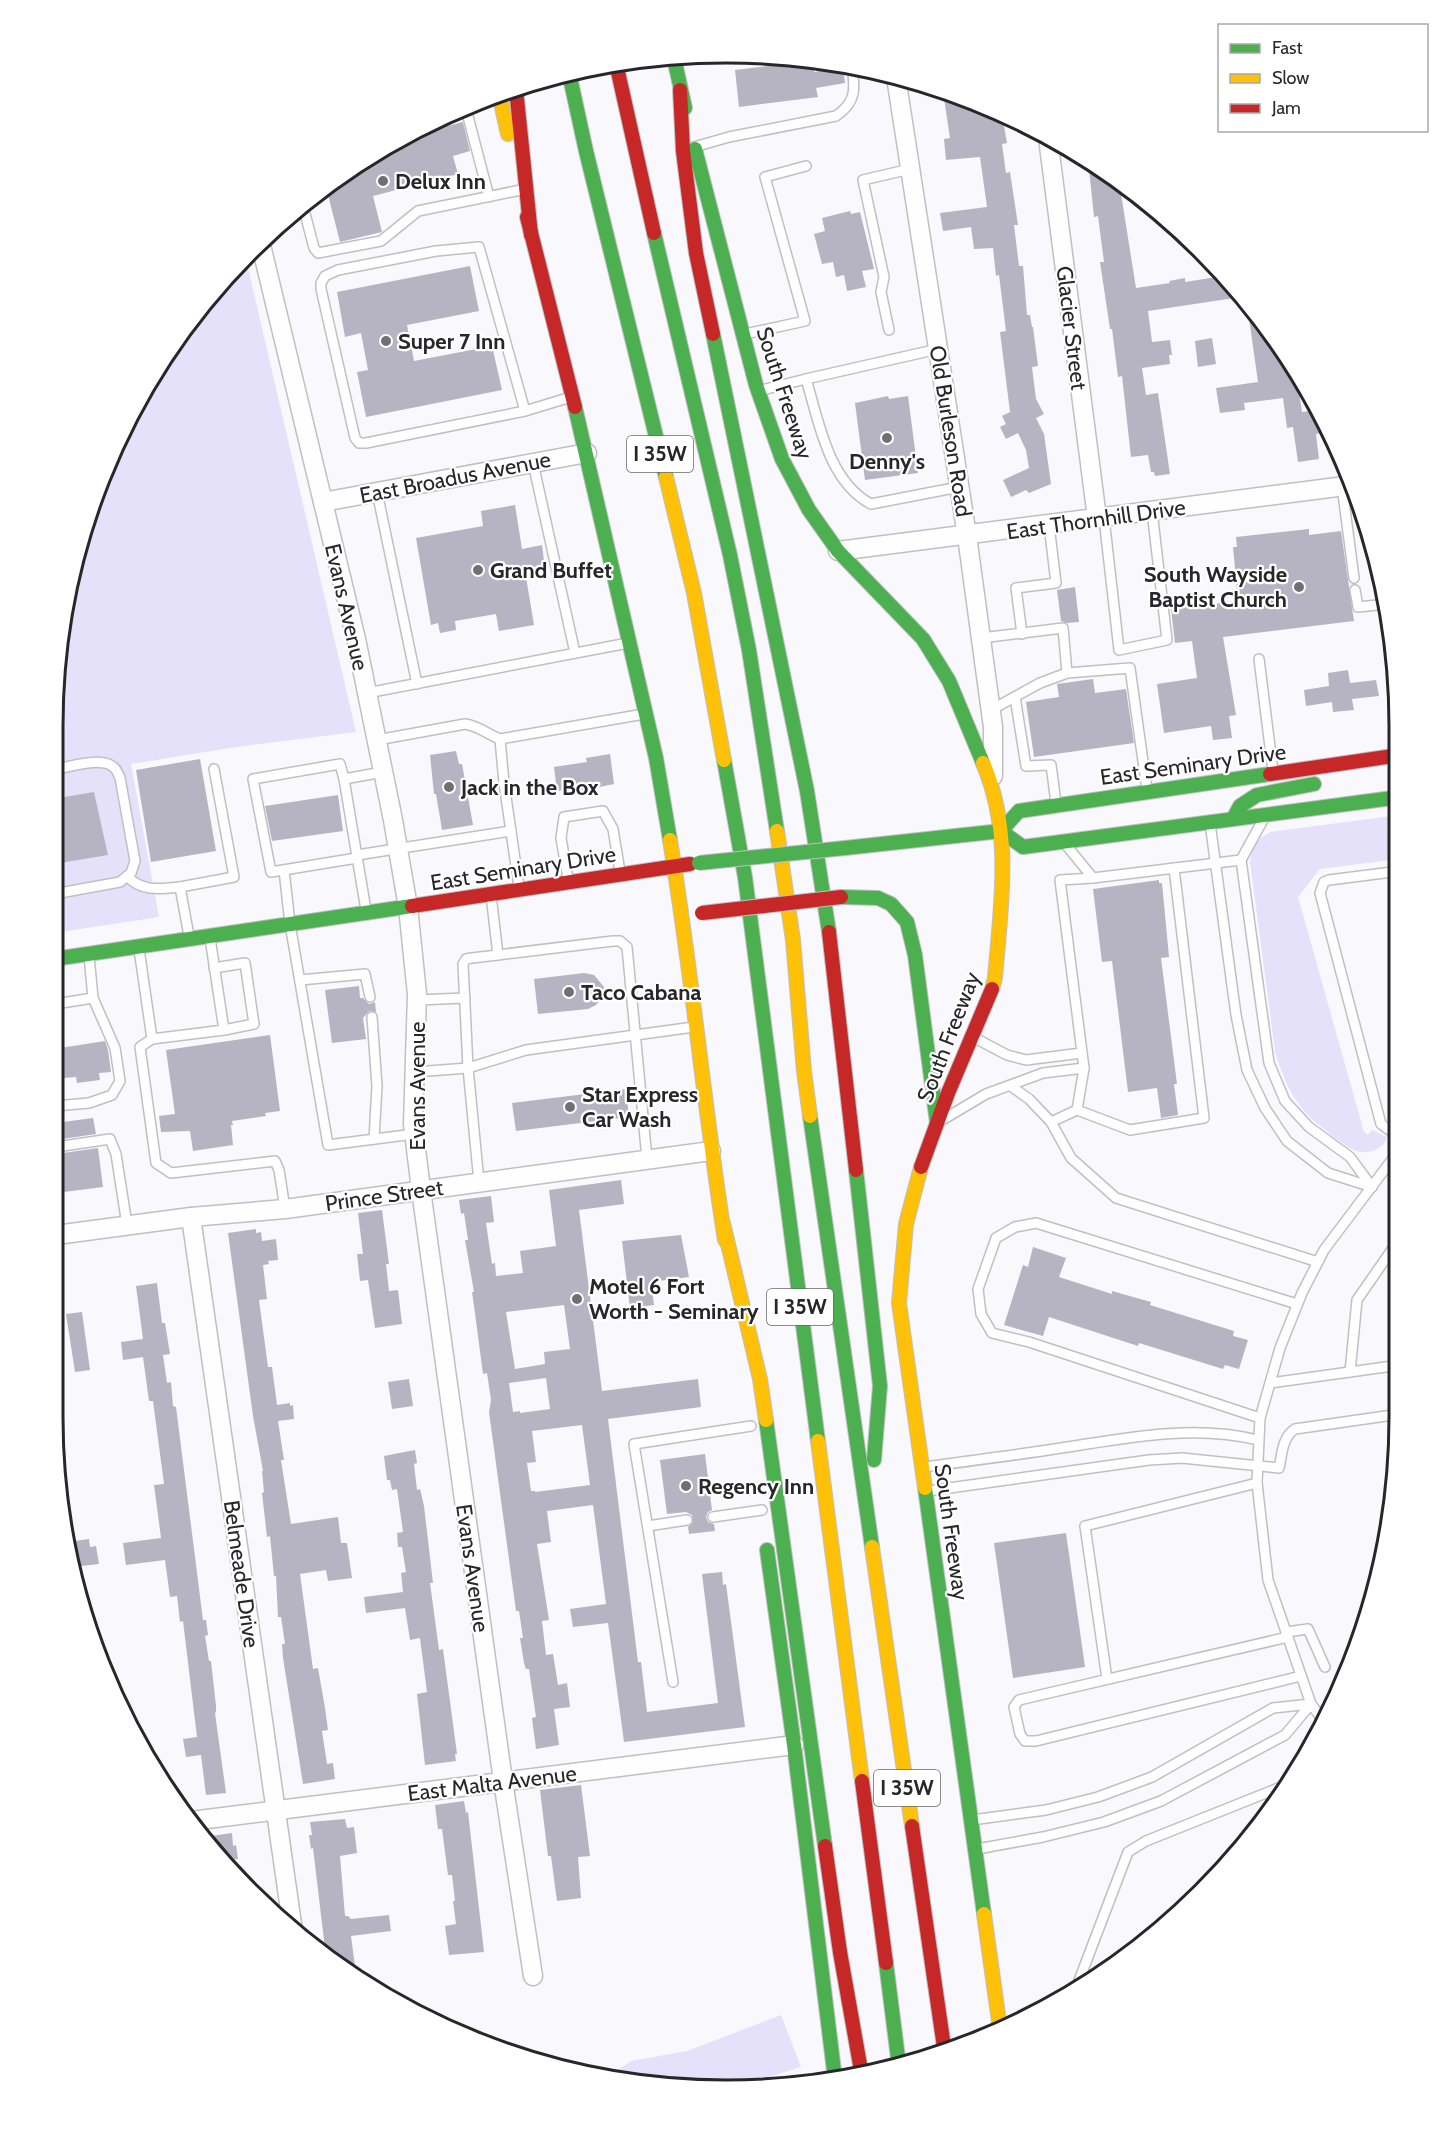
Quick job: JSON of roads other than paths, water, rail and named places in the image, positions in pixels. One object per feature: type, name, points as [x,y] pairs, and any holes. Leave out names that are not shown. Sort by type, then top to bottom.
[{"type":"main road","name":"South Freeway","points":[[676,65],[680,90],[742,334],[758,391],[782,459],[809,510],[838,551],[923,639],[949,681],[993,786],[1001,831],[1004,872],[995,978],[937,1123],[911,1199],[904,1240],[899,1303],[999,2021]]},
{"type":"main road","name":"I 35W","points":[[618,72],[645,197],[670,293],[728,544],[749,650],[794,940],[804,1071],[943,2043]]},
{"type":"main road","name":"I 35W","points":[[571,82],[591,174],[694,594],[744,867],[898,2057]]},
{"type":"main road","points":[[680,90],[682,151],[696,254],[807,791],[829,928],[880,1386],[869,1522]]},
{"type":"main road","points":[[517,97],[531,235]]},
{"type":"main road","points":[[502,102],[531,235],[587,453],[656,758],[682,915],[711,1150],[744,1372]]},
{"type":"main road","name":"East Seminary Drive","points":[[63,957],[674,866],[1001,831],[1019,811],[1389,757]]},
{"type":"main road","points":[[1233,819],[1240,806],[1257,795],[1332,779],[1359,761]]},
{"type":"main road","points":[[1001,831],[1023,848],[1389,798]]},
{"type":"main road","points":[[682,915],[841,897],[878,898],[891,904],[907,922],[915,955],[937,1123]]},
{"type":"main road","points":[[723,1223],[760,1379],[840,1952],[860,2066]]},
{"type":"main road","points":[[763,1516],[834,2071]]},
{"type":"street","name":"Old Burleson Road","points":[[897,86],[967,536],[991,710],[993,786]]},
{"type":"street","name":"Glacier Street","points":[[1049,147],[1100,518]]},
{"type":"street","name":"Evans Avenue","points":[[263,252],[367,693],[408,907],[417,1000],[414,1134],[532,1976]]},
{"type":"street","name":"East Broadus Avenue","points":[[323,502],[587,453]]},
{"type":"street","name":"East Thornhill Drive","points":[[838,551],[1344,486]]},
{"type":"street","name":"Prince Street","points":[[63,1234],[190,1216],[285,1209],[711,1150]]},
{"type":"street","name":"Belmeade Drive","points":[[190,1216],[291,1917]]},
{"type":"street","name":"East Malta Avenue","points":[[199,1820],[794,1745]]},
{"type":"lane","points":[[694,147],[729,136],[836,116],[846,110],[852,98],[855,86],[854,76]]},
{"type":"lane","points":[[468,115],[489,197]]},
{"type":"lane","points":[[742,334],[805,321],[765,177],[806,166]]},
{"type":"lane","points":[[889,330],[881,292],[884,277],[863,180],[910,169]]},
{"type":"lane","points":[[305,214],[314,248],[318,253],[381,241],[418,211],[521,190]]},
{"type":"lane","points":[[525,411],[479,247],[436,251],[338,270],[325,276],[321,289],[358,443],[525,411],[573,396]]},
{"type":"lane","points":[[758,391],[938,349]]},
{"type":"lane","points":[[806,379],[833,463],[858,497],[871,504],[959,487]]},
{"type":"lane","points":[[533,462],[575,653]]},
{"type":"lane","points":[[377,492],[417,684]]},
{"type":"lane","points":[[1348,496],[1354,578]]},
{"type":"lane","points":[[1100,518],[1119,650],[1167,640],[1152,511]]},
{"type":"lane","points":[[1022,633],[1016,588],[1056,583],[1049,525]]},
{"type":"lane","points":[[1355,590],[1358,607],[1377,605]]},
{"type":"lane","points":[[981,638],[1063,628],[1067,673]]},
{"type":"lane","points":[[367,693],[630,642]]},
{"type":"lane","points":[[1258,659],[1274,774]]},
{"type":"lane","points":[[991,710],[1040,683],[1067,673],[1130,668],[1147,792]]},
{"type":"lane","points":[[1015,697],[1026,766],[1051,765],[1057,806]]},
{"type":"lane","points":[[376,740],[465,724],[476,726],[483,732],[500,739],[646,713]]},
{"type":"lane","points":[[500,739],[504,783],[520,889]]},
{"type":"lane","points":[[63,768],[89,763],[106,763],[114,767],[120,778],[135,861],[131,873],[120,882],[63,892]]},
{"type":"lane","points":[[366,913],[357,857],[345,779],[340,764],[253,779],[271,872],[357,857],[398,848],[511,831]]},
{"type":"lane","points":[[127,876],[133,884],[158,890],[234,877],[214,769]]},
{"type":"lane","points":[[345,779],[383,772]]},
{"type":"lane","points":[[569,882],[561,838],[564,817],[603,812],[613,829],[621,874]]},
{"type":"lane","points":[[1265,815],[1240,860],[1269,1063],[1285,1101],[1309,1127],[1350,1157],[1372,1187]]},
{"type":"lane","points":[[1209,822],[1236,1015],[1247,1070],[1265,1108],[1287,1141],[1328,1173],[1372,1187]]},
{"type":"lane","points":[[1064,842],[1093,878]]},
{"type":"lane","points":[[1077,1110],[1084,1068],[1060,880],[1240,860]]},
{"type":"lane","points":[[1052,1122],[1077,1110],[1130,1130],[1204,1118],[1174,868]]},
{"type":"lane","points":[[284,870],[290,924],[328,1145],[414,1134]]},
{"type":"lane","points":[[1389,872],[1324,882],[1320,893],[1381,1124],[1389,1130]]},
{"type":"lane","points":[[180,887],[189,938]]},
{"type":"lane","points":[[491,894],[498,955]]},
{"type":"lane","points":[[209,935],[224,1030]]},
{"type":"lane","points":[[479,1182],[468,1068],[463,964],[466,960],[498,955],[620,941],[627,947],[647,1159]]},
{"type":"lane","points":[[139,947],[152,1040]]},
{"type":"lane","points":[[63,1105],[89,1103],[112,1095],[120,1081],[115,1048],[93,998],[88,953]]},
{"type":"lane","points":[[214,968],[245,963],[254,1024],[152,1040],[140,1047],[156,1163],[171,1173],[275,1161],[279,1170],[285,1209]]},
{"type":"lane","points":[[300,980],[365,974],[370,997]]},
{"type":"lane","points":[[63,1003],[93,998]]},
{"type":"lane","points":[[417,1000],[465,998]]},
{"type":"lane","points":[[372,1017],[377,1086],[374,1139]]},
{"type":"lane","points":[[415,1072],[468,1068],[526,1050],[696,1027]]},
{"type":"lane","points":[[972,1037],[1007,1055],[1026,1060],[1082,1053]]},
{"type":"lane","points":[[937,1123],[986,1094],[1043,1073],[1084,1068]]},
{"type":"lane","points":[[1011,1086],[1029,1099],[1052,1122],[1071,1158],[1116,1198],[1318,1262]]},
{"type":"lane","points":[[63,1146],[110,1139],[116,1154],[127,1225]]},
{"type":"lane","points":[[1319,1714],[1311,1704],[1268,1581],[1257,1483],[1260,1418],[1280,1348],[1324,1250],[1389,1164]]},
{"type":"lane","points":[[1260,1418],[1029,1342],[992,1333],[981,1314],[978,1289],[996,1238],[1015,1227],[1036,1223],[1298,1304]]},
{"type":"lane","points":[[1350,1372],[1357,1300],[1389,1254]]},
{"type":"lane","points":[[1270,1383],[1389,1367]]},
{"type":"lane","points":[[925,1492],[1149,1460],[1182,1458],[1279,1468],[1286,1439],[1289,1432],[1295,1429],[1389,1416]]},
{"type":"lane","points":[[673,1682],[634,1444],[751,1426]]},
{"type":"lane","points":[[922,1468],[1147,1435],[1187,1432],[1232,1434],[1258,1440]]},
{"type":"lane","points":[[1107,1679],[1085,1526],[1257,1483]]},
{"type":"lane","points":[[713,1517],[763,1516]]},
{"type":"lane","points":[[648,1526],[687,1520]]},
{"type":"lane","points":[[1301,1676],[1036,1741],[1025,1741],[1020,1734],[1014,1707],[1018,1700],[1308,1629],[1325,1667]]},
{"type":"lane","points":[[971,1820],[1046,1810],[1098,1797],[1152,1777],[1274,1708],[1311,1704]]},
{"type":"lane","points":[[975,1849],[1043,1837],[1104,1822],[1161,1801],[1285,1736],[1311,1704]]},
{"type":"lane","points":[[1080,1977],[1128,1852],[1146,1841],[1274,1790]]},
{"type":"place","name":"Delux Inn","points":[[383,181]]},
{"type":"place","name":"Super 7 Inn","points":[[386,341]]},
{"type":"place","name":"Denny's","points":[[887,438]]},
{"type":"place","name":"Grand Buffet","points":[[478,570]]},
{"type":"place","name":"South Wayside Baptist Church","points":[[1299,587]]},
{"type":"place","name":"Jack in the Box","points":[[449,787]]},
{"type":"place","name":"Taco Cabana","points":[[569,992]]},
{"type":"place","name":"Star Express Car Wash","points":[[570,1107]]},
{"type":"place","name":"Motel 6 Fort Worth - Seminary","points":[[577,1299]]},
{"type":"place","name":"Regency Inn","points":[[686,1486]]}]
